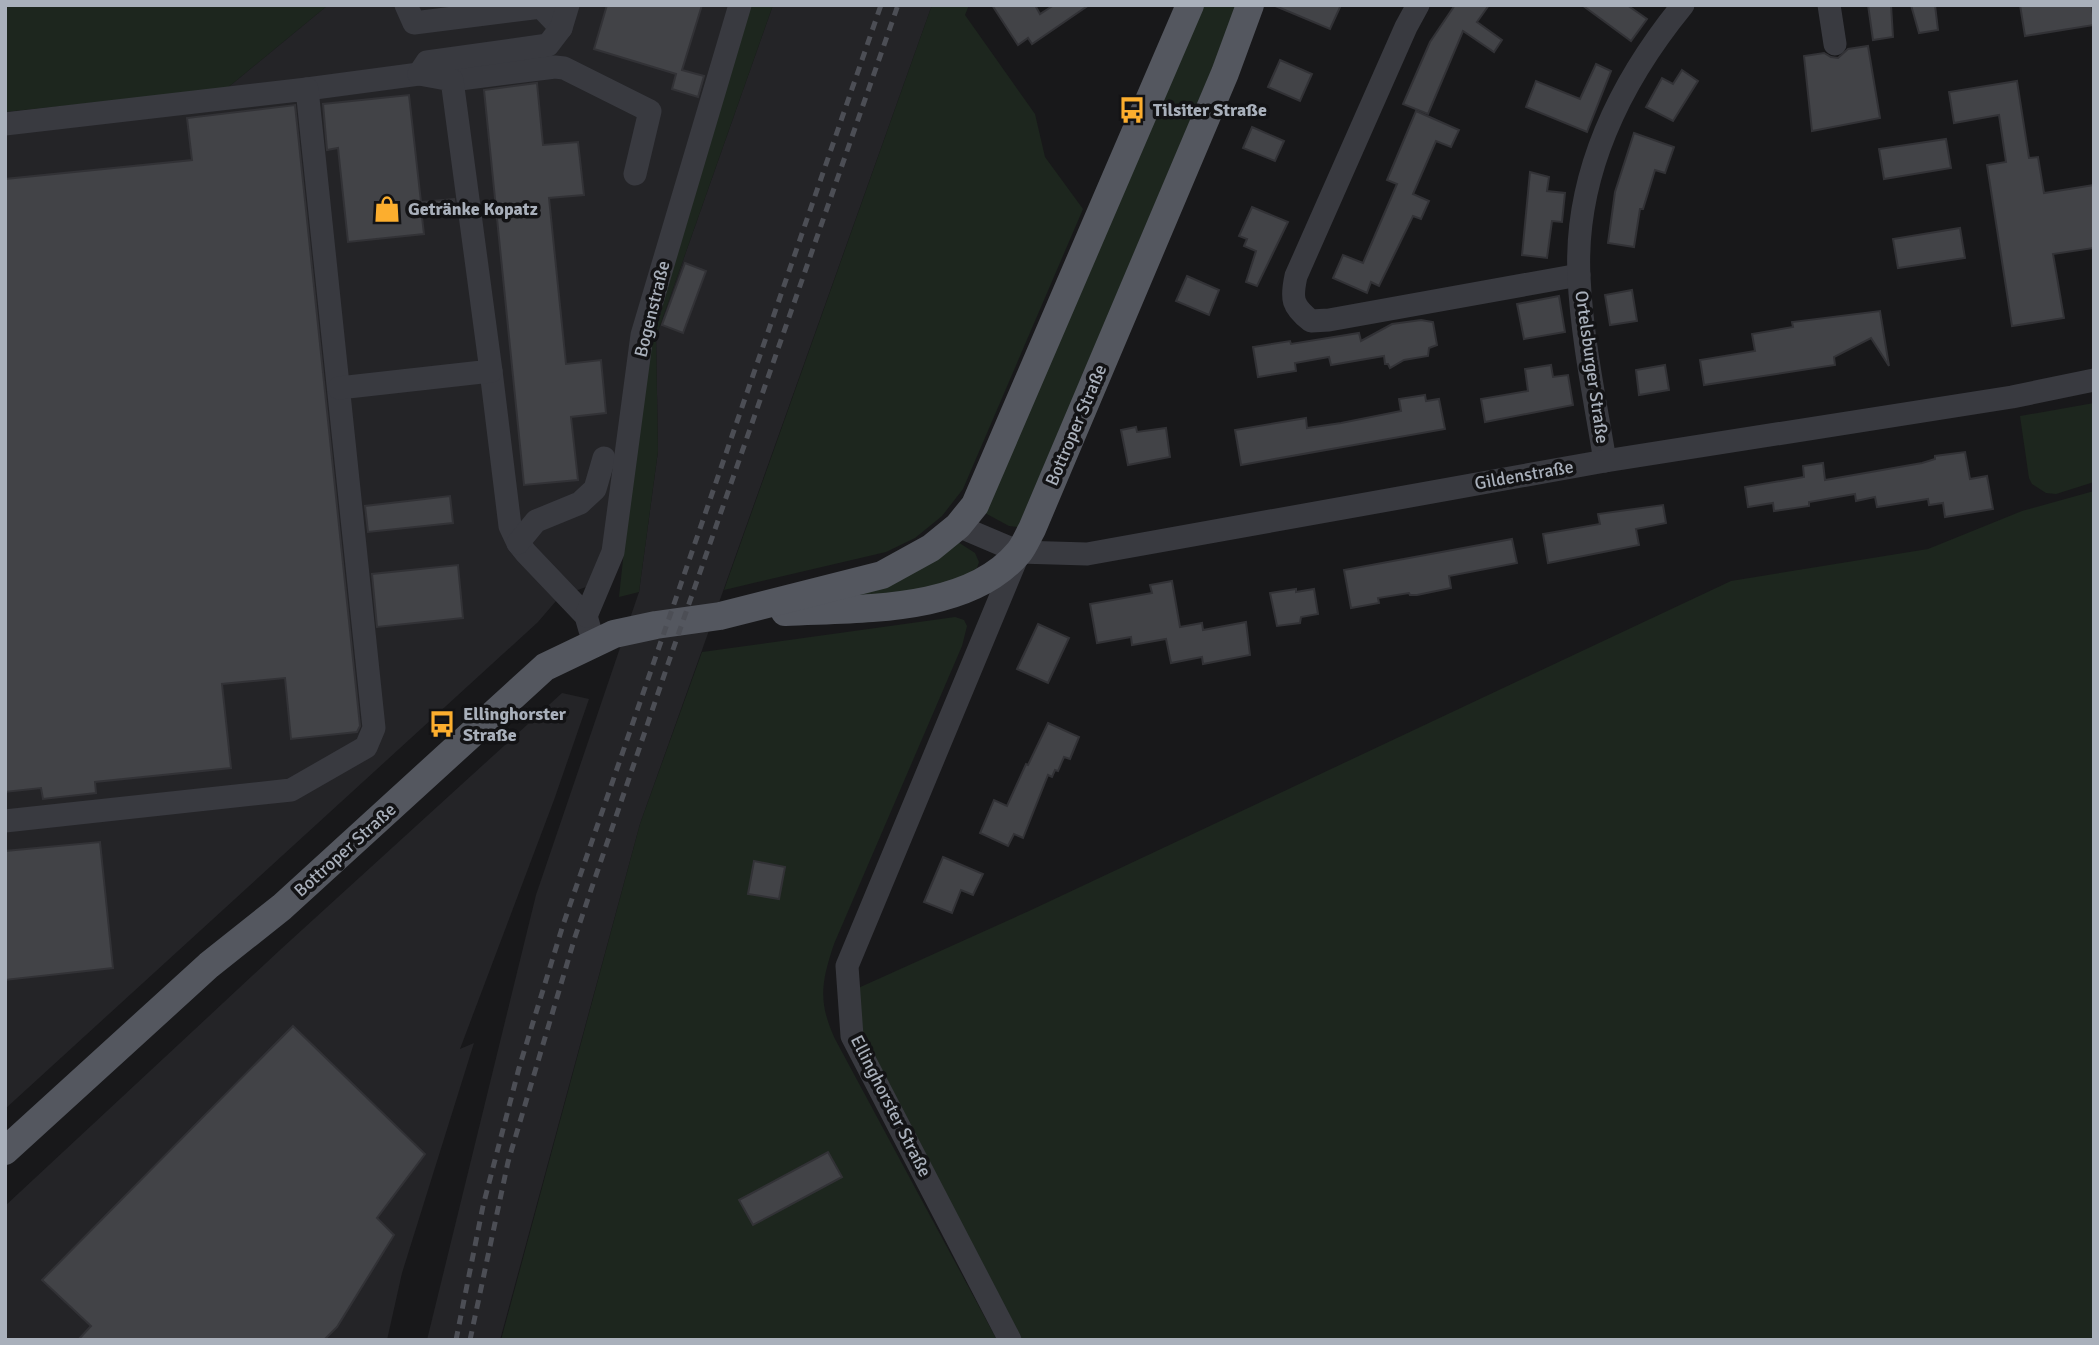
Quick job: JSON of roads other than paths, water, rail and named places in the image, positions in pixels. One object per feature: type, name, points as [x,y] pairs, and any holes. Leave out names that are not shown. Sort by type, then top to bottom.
[{"type":"main road","name":"Bottroper Straße","points":[[720,616],[882,575],[931,548],[958,526],[975,505],[1190,5]]},
{"type":"main road","name":"Bottroper Straße","points":[[5,1151],[209,965],[282,907],[545,667],[614,635],[656,625],[720,616],[883,607],[955,595],[990,578],[1019,552],[1032,529],[1210,109],[1250,5]]},
{"type":"street","points":[[406,5],[414,23],[541,7],[561,28]]},
{"type":"street","points":[[419,74],[427,62],[548,45],[561,28],[568,5]]},
{"type":"street","name":"Bogenstraße","points":[[586,616],[613,552],[642,335],[740,5]]},
{"type":"street","points":[[1418,5],[1296,276],[1292,297],[1300,312],[1311,321],[1329,320],[1579,275]]},
{"type":"street","name":"Ortelsburger Straße","points":[[1605,461],[1583,326],[1579,275],[1583,216],[1598,153],[1609,123],[1637,66],[1683,5]]},
{"type":"street","points":[[1829,5],[1835,44]]},
{"type":"street","points":[[5,124],[419,74],[452,80],[555,67],[564,68],[650,111],[635,174]]},
{"type":"street","points":[[452,80],[510,526],[518,543],[586,616],[594,643]]},
{"type":"street","points":[[5,821],[291,790],[366,747],[374,728],[307,89]]},
{"type":"street","points":[[339,388],[491,371]]},
{"type":"street","name":"Gildenstraße","points":[[958,526],[1019,552],[1087,554],[1605,461],[2004,398],[2094,380]]},
{"type":"street","points":[[518,543],[536,521],[580,503],[595,489],[604,458]]},
{"type":"street","name":"Ellinghorster Straße","points":[[1010,1340],[852,1035],[847,966],[1019,552]]},
{"type":"railway","points":[[456,1340],[483,1206],[519,1068],[563,925],[881,5]]},
{"type":"railway","points":[[470,1340],[508,1162],[575,937],[898,5]]},
{"type":"place","name":"Tilsiter Straße","points":[[1132,110]]},
{"type":"place","name":"Getränke Kopatz","points":[[387,209]]},
{"type":"place","name":"Ellinghorster Straße","points":[[442,724]]}]
